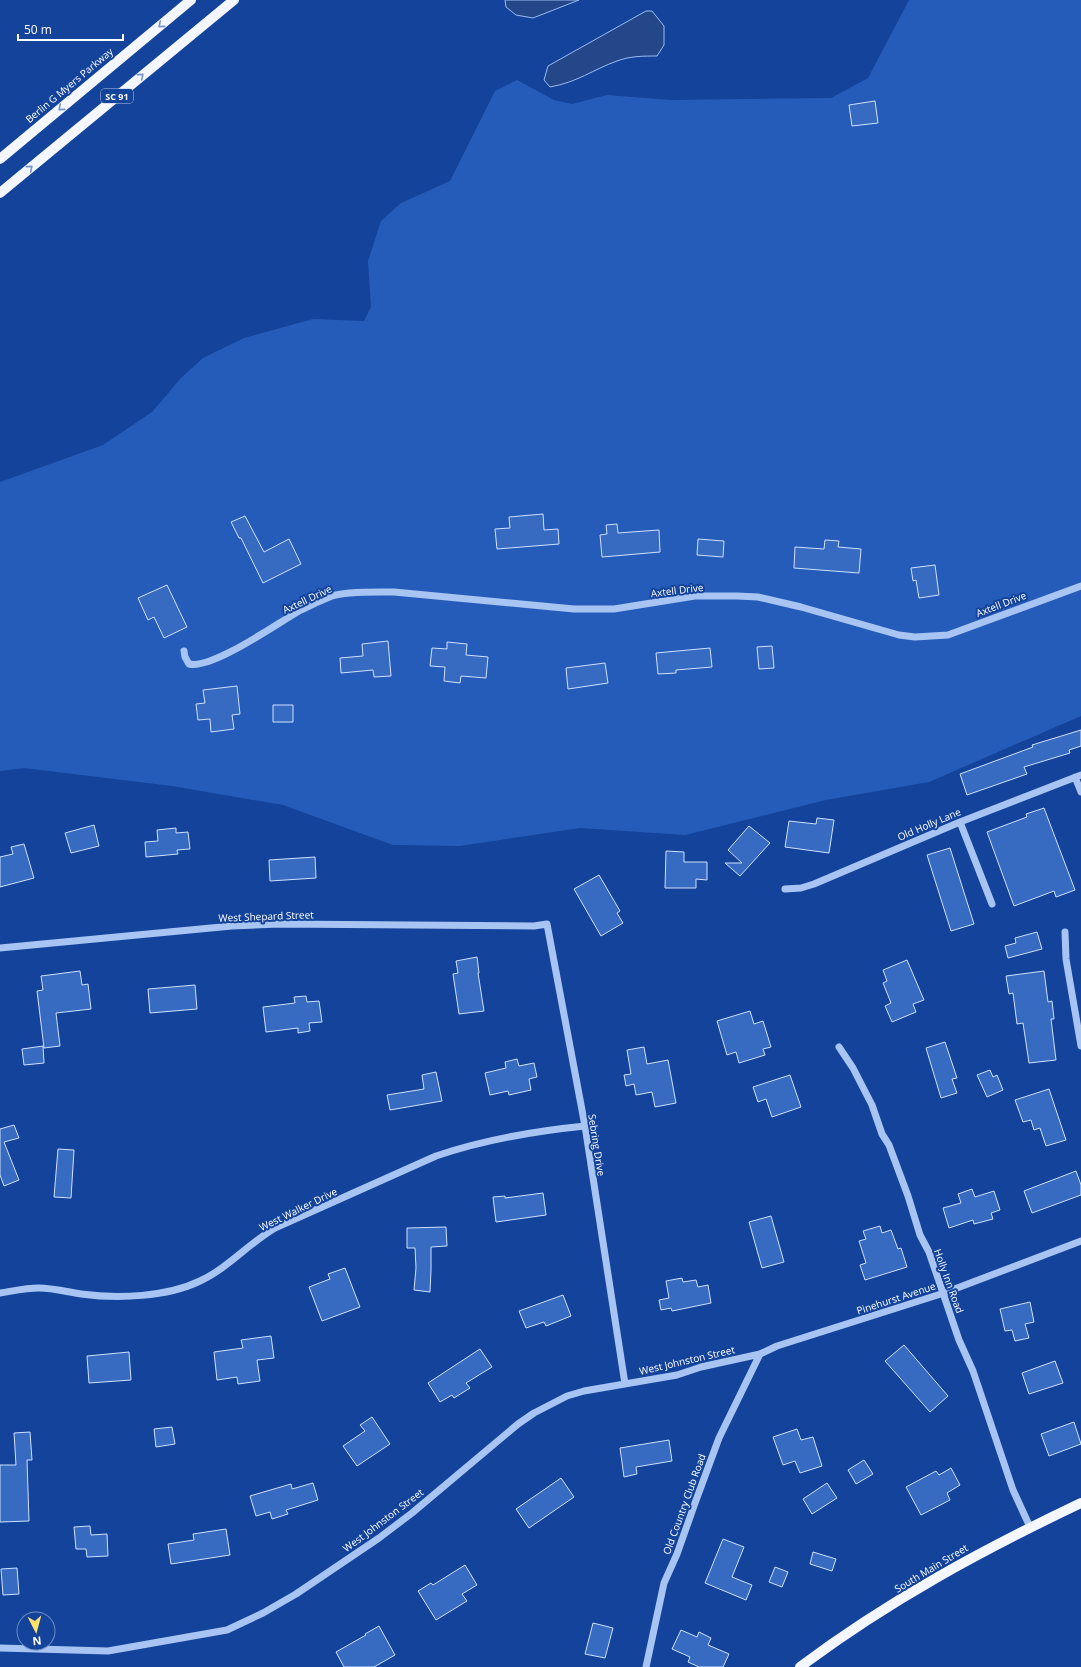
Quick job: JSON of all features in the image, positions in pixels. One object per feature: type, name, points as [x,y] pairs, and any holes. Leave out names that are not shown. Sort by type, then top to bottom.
[{"type":"main road","name":"Berlin G Myers Parkway","points":[[0,159],[191,0]]},
{"type":"main road","name":"SC 91","points":[[0,194],[234,0]]},
{"type":"main road","name":"South Main Street","points":[[800,1667],[869,1619],[967,1559],[1081,1503]]},
{"type":"street","name":"Axtell Drive","points":[[184,651],[185,657],[189,664],[199,665],[225,654],[301,610],[334,595],[373,592],[394,592],[574,609],[614,609],[695,596],[737,596],[758,598],[801,607],[899,635],[932,637],[948,635],[1081,586]]},
{"type":"street","points":[[1078,776],[1081,792]]},
{"type":"street","name":"Old Holly Lane","points":[[785,889],[801,888],[814,884],[960,822],[1078,776]]},
{"type":"street","points":[[960,822],[992,904]]},
{"type":"street","name":"Sebring Drive","points":[[534,926],[547,924],[585,1126],[625,1384]]},
{"type":"street","name":"West Shepard Street","points":[[0,948],[248,925],[534,926]]},
{"type":"street","points":[[1065,932],[1066,959],[1081,1046]]},
{"type":"street","name":"Holly Inn Road","points":[[839,1046],[853,1068],[872,1105],[882,1134],[889,1145],[908,1196],[920,1236],[929,1252],[959,1340],[973,1371],[1013,1490],[1030,1527]]},
{"type":"street","name":"West Walker Drive","points":[[0,1293],[38,1288],[82,1294],[120,1296],[157,1293],[179,1288],[200,1281],[220,1269],[274,1228],[436,1156],[470,1146],[585,1126]]},
{"type":"street","name":"Pinehurst Avenue","points":[[760,1354],[777,1346],[944,1293],[1081,1241]]},
{"type":"street","name":"West Johnston Street","points":[[0,1648],[108,1652],[227,1630],[296,1594],[379,1538],[412,1513],[502,1437],[534,1413],[567,1396],[584,1391],[677,1375],[702,1367],[760,1354]]},
{"type":"street","name":"Old Country Club Road","points":[[646,1667],[664,1583],[678,1554],[694,1503],[719,1438],[760,1354]]},
{"type":"shaded area","points":[[505,0],[579,0],[533,18],[516,15],[506,7]]},
{"type":"shaded area","points":[[909,0],[1081,0],[1081,716],[929,782],[826,800],[685,835],[580,828],[460,846],[393,845],[283,805],[172,786],[24,768],[0,771],[0,482],[103,445],[152,412],[181,378],[203,358],[244,338],[313,319],[364,321],[371,307],[368,261],[381,221],[401,203],[450,181],[495,91],[517,80],[554,100],[572,104],[607,95],[671,100],[831,98],[868,78]]},
{"type":"shaded area","points":[[646,11],[652,11],[664,26],[664,45],[657,56],[622,59],[608,64],[585,76],[560,85],[550,87],[544,80],[548,66]]},
{"type":"building","points":[[875,101],[878,123],[852,126],[849,105]]},
{"type":"building","points":[[543,514],[544,530],[558,529],[559,544],[497,549],[495,529],[510,528],[509,517]]},
{"type":"building","points":[[245,516],[264,552],[289,539],[301,564],[263,583],[241,538],[239,538],[231,522]]},
{"type":"building","points":[[617,524],[618,533],[659,530],[660,552],[602,557],[600,535],[607,534],[606,525]]},
{"type":"building","points":[[698,539],[724,541],[723,557],[697,555]]},
{"type":"building","points":[[825,540],[839,541],[838,547],[861,549],[859,573],[794,568],[795,547],[824,549]]},
{"type":"building","points":[[935,565],[939,595],[919,598],[916,580],[913,581],[911,568]]},
{"type":"building","points":[[167,585],[187,627],[164,638],[154,617],[148,620],[138,598]]},
{"type":"building","points":[[388,641],[391,676],[374,677],[373,670],[341,673],[340,658],[363,656],[362,644]]},
{"type":"building","points":[[447,642],[467,644],[466,655],[488,657],[486,678],[461,676],[460,683],[444,681],[445,667],[430,666],[432,648],[447,649]]},
{"type":"building","points":[[772,646],[774,668],[759,669],[757,647]]},
{"type":"building","points":[[710,648],[712,667],[676,670],[676,673],[658,674],[656,653]]},
{"type":"building","points":[[605,663],[608,683],[568,689],[566,668]]},
{"type":"building","points":[[237,686],[240,714],[232,715],[234,729],[211,732],[210,719],[198,720],[196,704],[205,703],[203,690]]},
{"type":"building","points":[[273,705],[293,705],[293,722],[273,722]]},
{"type":"building","points":[[1081,730],[1081,746],[1069,750],[1070,753],[1024,767],[1027,774],[967,795],[960,774],[1033,747],[1032,745]]},
{"type":"building","points":[[1044,808],[1075,890],[1056,897],[1054,891],[1014,906],[987,832],[1027,817],[1026,814]]},
{"type":"building","points":[[817,818],[834,820],[829,853],[785,847],[789,821],[816,824]]},
{"type":"building","points":[[94,825],[99,846],[71,853],[65,833]]},
{"type":"building","points":[[749,826],[770,843],[740,876],[725,863],[742,863],[728,850]]},
{"type":"building","points":[[176,828],[176,833],[188,832],[190,849],[177,850],[178,854],[146,857],[145,842],[158,841],[157,830]]},
{"type":"building","points":[[24,844],[34,878],[0,887],[0,857],[13,854],[11,847]]},
{"type":"building","points":[[950,848],[974,924],[951,931],[927,855]]},
{"type":"building","points":[[666,851],[684,852],[684,862],[707,862],[707,880],[696,879],[696,888],[665,888]]},
{"type":"building","points":[[315,857],[316,878],[270,881],[269,860]]},
{"type":"building","points":[[599,875],[620,911],[617,913],[623,923],[601,936],[574,889]]},
{"type":"building","points":[[1037,932],[1042,949],[1008,958],[1005,946],[1016,943],[1015,938]]},
{"type":"building","points":[[477,957],[484,1011],[459,1014],[453,974],[458,973],[456,961]]},
{"type":"building","points":[[907,960],[924,1000],[913,1004],[916,1012],[892,1022],[885,1006],[891,1003],[883,983],[887,981],[883,970]]},
{"type":"building","points":[[80,971],[82,985],[88,984],[91,1009],[56,1013],[60,1046],[44,1048],[37,991],[43,990],[41,976]]},
{"type":"building","points":[[1044,971],[1048,1002],[1052,1001],[1054,1019],[1051,1019],[1056,1060],[1029,1063],[1023,1023],[1017,1024],[1013,993],[1009,994],[1006,976]]},
{"type":"building","points":[[195,985],[197,1009],[150,1013],[148,989]]},
{"type":"building","points":[[306,996],[307,1002],[319,1001],[322,1022],[309,1023],[310,1031],[298,1033],[298,1028],[266,1032],[263,1007],[295,1003],[294,997]]},
{"type":"building","points":[[750,1011],[754,1024],[763,1021],[771,1047],[763,1049],[765,1055],[739,1063],[736,1052],[727,1055],[717,1021]]},
{"type":"building","points":[[945,1042],[957,1078],[952,1079],[957,1093],[941,1098],[926,1048]]},
{"type":"building","points":[[43,1046],[44,1063],[24,1065],[22,1049]]},
{"type":"building","points":[[644,1047],[647,1064],[668,1060],[676,1103],[655,1107],[652,1092],[636,1095],[634,1084],[626,1086],[624,1075],[631,1074],[627,1050]]},
{"type":"building","points":[[517,1059],[519,1066],[534,1063],[537,1077],[529,1079],[531,1090],[509,1095],[508,1091],[490,1095],[485,1073],[506,1068],[505,1062]]},
{"type":"building","points":[[990,1070],[993,1077],[997,1075],[1003,1090],[987,1097],[977,1075]]},
{"type":"building","points":[[436,1072],[442,1101],[390,1110],[387,1095],[424,1089],[422,1075]]},
{"type":"building","points":[[790,1075],[801,1107],[772,1117],[766,1099],[758,1102],[753,1087]]},
{"type":"building","points":[[1049,1089],[1066,1140],[1046,1146],[1040,1128],[1034,1130],[1031,1120],[1023,1122],[1015,1100]]},
{"type":"building","points":[[14,1125],[19,1138],[4,1142],[19,1180],[4,1186],[0,1175],[0,1129]]},
{"type":"building","points":[[58,1149],[74,1150],[71,1198],[54,1197]]},
{"type":"building","points":[[1076,1171],[1081,1185],[1081,1195],[1032,1213],[1024,1191]]},
{"type":"building","points":[[972,1189],[975,1197],[994,1191],[1000,1210],[991,1213],[993,1219],[974,1224],[973,1220],[949,1228],[943,1208],[961,1203],[958,1194]]},
{"type":"building","points":[[543,1193],[546,1215],[496,1222],[493,1197],[505,1196],[505,1198]]},
{"type":"building","points":[[771,1216],[784,1262],[762,1268],[749,1222]]},
{"type":"building","points":[[880,1226],[882,1233],[891,1230],[898,1249],[901,1248],[907,1267],[865,1280],[860,1265],[866,1263],[859,1241],[866,1239],[863,1231]]},
{"type":"building","points":[[446,1227],[447,1246],[431,1247],[430,1292],[414,1290],[416,1268],[415,1248],[407,1248],[407,1228]]},
{"type":"building","points":[[345,1268],[360,1307],[322,1321],[309,1287],[330,1279],[328,1274]]},
{"type":"building","points":[[682,1278],[683,1282],[696,1280],[698,1287],[708,1285],[711,1303],[672,1311],[671,1308],[661,1310],[659,1300],[669,1298],[666,1281]]},
{"type":"building","points":[[563,1295],[571,1316],[546,1326],[544,1322],[526,1328],[519,1311]]},
{"type":"building","points":[[1030,1302],[1034,1322],[1025,1324],[1029,1338],[1015,1341],[1012,1330],[1005,1331],[1000,1309]]},
{"type":"building","points":[[271,1336],[274,1358],[257,1360],[260,1381],[238,1384],[237,1377],[217,1380],[214,1352],[243,1348],[241,1340]]},
{"type":"building","points":[[904,1345],[948,1396],[930,1412],[885,1361]]},
{"type":"building","points":[[480,1349],[492,1367],[466,1383],[470,1388],[454,1398],[452,1395],[440,1402],[428,1383]]},
{"type":"building","points":[[129,1352],[131,1380],[89,1383],[87,1356]]},
{"type":"building","points":[[1055,1361],[1063,1383],[1029,1394],[1022,1373]]},
{"type":"building","points":[[372,1417],[390,1444],[357,1466],[343,1446],[365,1431],[360,1425]]},
{"type":"building","points":[[1074,1422],[1081,1444],[1049,1456],[1041,1434]]},
{"type":"building","points":[[172,1427],[175,1444],[156,1447],[154,1429]]},
{"type":"building","points":[[797,1429],[801,1440],[813,1437],[822,1466],[800,1473],[795,1461],[783,1465],[773,1437]]},
{"type":"building","points":[[30,1432],[32,1460],[27,1460],[29,1521],[0,1522],[0,1465],[16,1465],[14,1433]]},
{"type":"building","points":[[669,1440],[672,1461],[636,1467],[637,1474],[624,1477],[620,1448]]},
{"type":"building","points":[[864,1460],[873,1474],[856,1484],[848,1470]]},
{"type":"building","points":[[951,1468],[960,1485],[947,1493],[950,1500],[921,1515],[906,1487],[936,1471],[939,1475]]},
{"type":"building","points":[[561,1478],[574,1497],[529,1528],[516,1509]]},
{"type":"building","points":[[313,1483],[318,1500],[286,1510],[288,1514],[272,1519],[270,1512],[256,1516],[250,1496],[291,1484],[292,1489]]},
{"type":"building","points":[[827,1483],[837,1498],[812,1514],[803,1499]]},
{"type":"building","points":[[90,1526],[91,1535],[107,1534],[108,1556],[87,1557],[86,1549],[76,1549],[74,1527]]},
{"type":"building","points":[[226,1529],[230,1555],[171,1564],[168,1544],[194,1540],[193,1534]]},
{"type":"building","points":[[723,1539],[744,1547],[732,1577],[752,1585],[746,1600],[705,1583]]},
{"type":"building","points":[[813,1552],[836,1559],[832,1571],[810,1564]]},
{"type":"building","points":[[465,1565],[477,1585],[462,1594],[467,1601],[436,1620],[418,1591],[431,1583],[433,1585]]},
{"type":"building","points":[[775,1567],[788,1572],[782,1587],[769,1582]]},
{"type":"building","points":[[17,1568],[19,1594],[3,1595],[1,1569]]},
{"type":"building","points":[[593,1623],[613,1628],[605,1658],[585,1654]]},
{"type":"building","points":[[379,1626],[395,1655],[374,1667],[344,1667],[336,1652]]},
{"type":"building","points":[[681,1630],[697,1637],[699,1632],[711,1638],[708,1645],[729,1654],[723,1667],[699,1667],[688,1662],[690,1657],[672,1649]]}]
